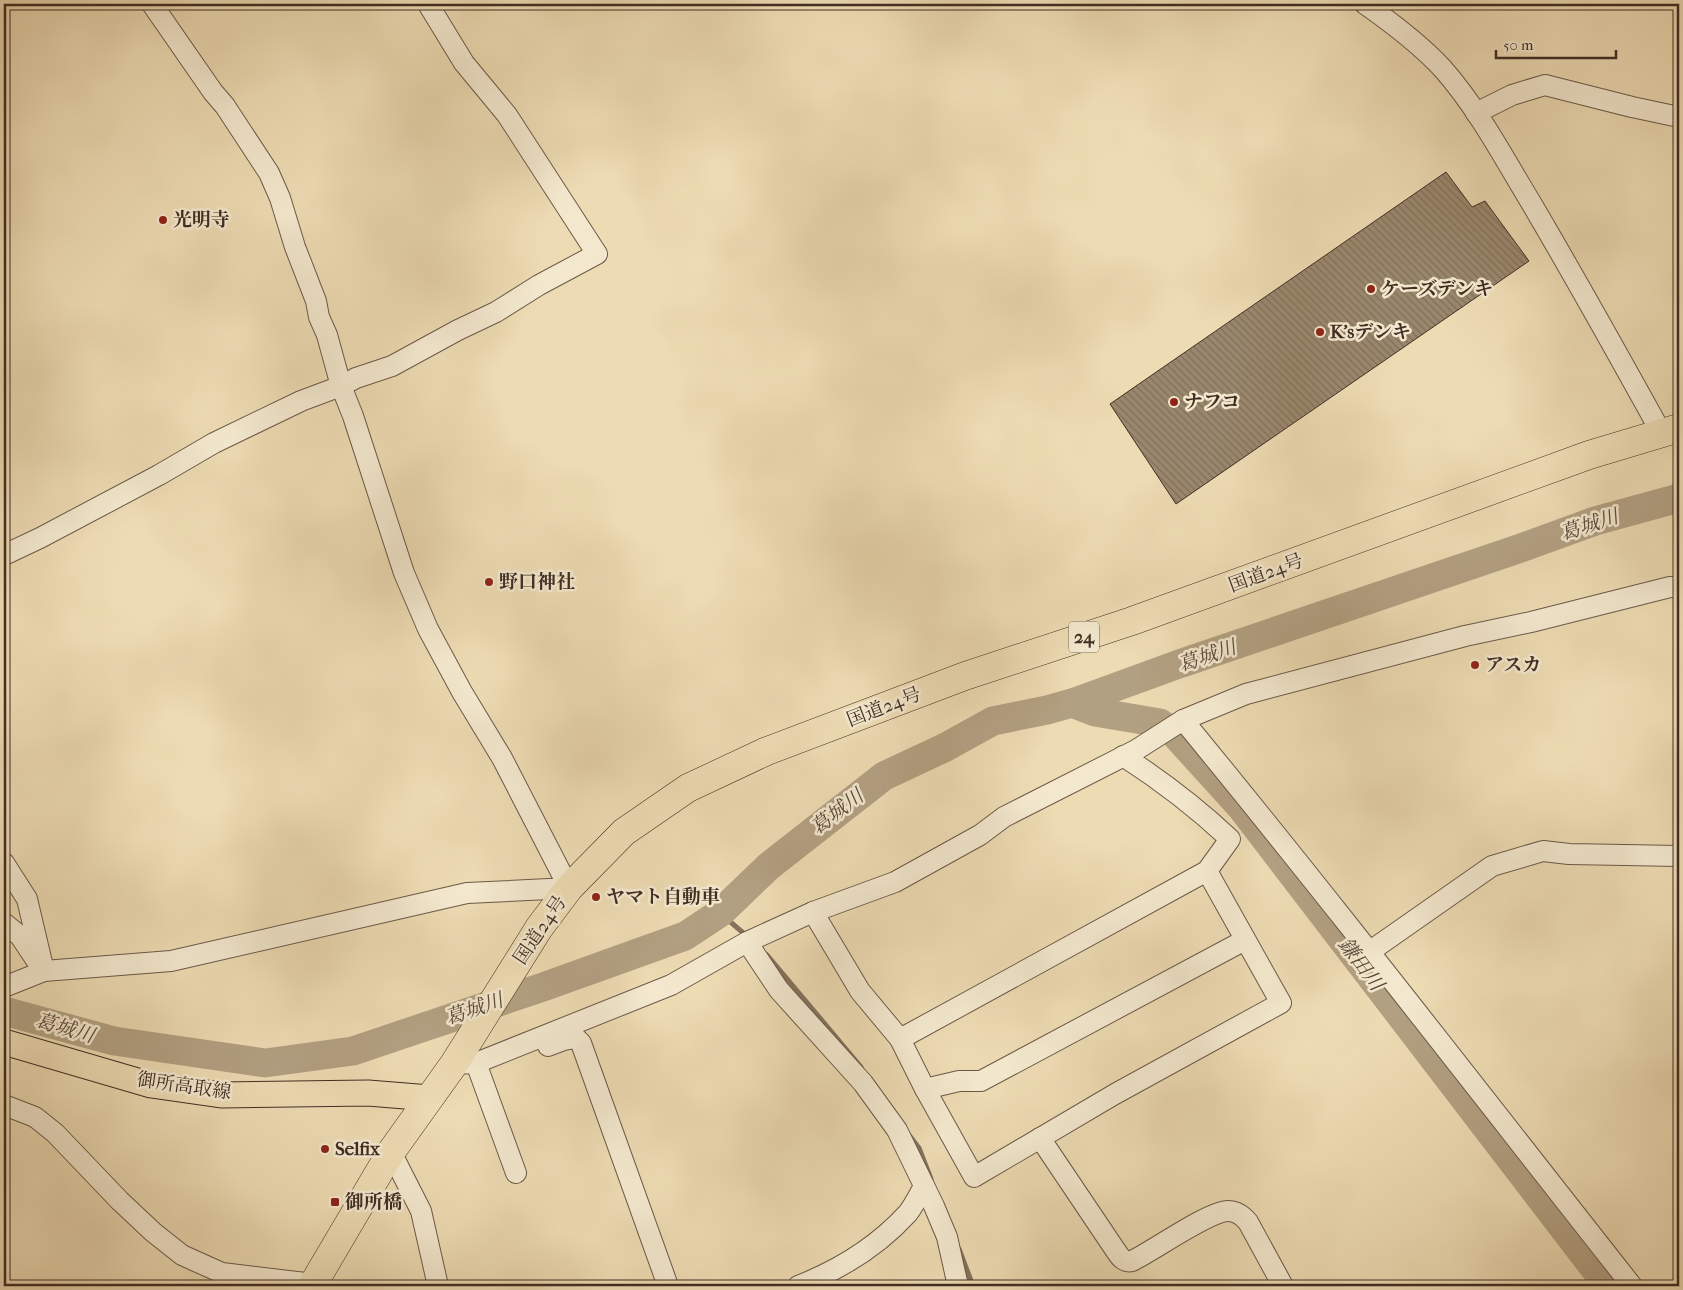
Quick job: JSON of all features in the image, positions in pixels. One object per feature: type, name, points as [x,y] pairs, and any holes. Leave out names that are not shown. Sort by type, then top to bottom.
[{"type":"highway","name":"国道24号","points":[[315,1285],[391,1152],[430,1098],[469,1059],[539,928],[569,888],[624,832],[680,793],[768,751],[966,676],[1132,621],[1589,455],[1671,431]]},
{"type":"main road","name":"御所高取線","points":[[4,1042],[151,1085],[221,1095],[368,1093],[430,1098]]},
{"type":"street","points":[[4,987],[44,970],[171,961],[467,893],[569,888],[502,758],[462,692],[428,629],[404,573],[353,416],[341,386],[327,335],[319,317],[316,301],[295,247],[280,198],[269,173],[225,106],[213,92],[152,4]]},
{"type":"street","points":[[4,555],[40,538],[214,444],[301,401],[341,386],[356,378],[392,366],[458,330],[496,312],[539,285],[597,254],[507,115],[464,63],[428,4]]},
{"type":"street","points":[[1364,4],[1397,26],[1443,69],[1476,113],[1671,431]]},
{"type":"street","points":[[1476,113],[1512,95],[1546,85],[1679,117]]},
{"type":"street","points":[[469,1059],[671,985],[747,942],[813,912],[896,882],[980,835],[1004,817],[1130,753],[1183,720],[1246,694],[1465,636],[1679,586]]},
{"type":"street","points":[[1183,720],[1295,856],[1632,1286]]},
{"type":"street","points":[[900,1039],[1208,871],[1230,839],[1205,815],[1130,753]]},
{"type":"street","points":[[1369,952],[1492,866],[1542,851],[1569,854],[1679,856]]},
{"type":"street","points":[[4,863],[27,900],[44,970]]},
{"type":"street","points":[[813,912],[860,990],[900,1039],[974,1178],[1115,1094],[1281,1003],[1208,871]]},
{"type":"street","points":[[4,923],[20,936],[44,970]]},
{"type":"street","points":[[925,1088],[959,1081],[981,1081],[1245,940]]},
{"type":"street","points":[[747,942],[779,990],[869,1091],[897,1130],[947,1236],[958,1286]]},
{"type":"street","points":[[469,1059],[506,1060],[564,1040],[576,1038],[581,1043],[668,1286]]},
{"type":"street","points":[[469,1059],[516,1173]]},
{"type":"street","points":[[4,1105],[36,1117],[55,1133],[120,1201],[153,1232],[182,1255],[222,1273],[315,1285]]},
{"type":"street","points":[[1040,1138],[1124,1260],[1132,1262],[1205,1220],[1222,1212],[1229,1211],[1242,1216],[1248,1222],[1283,1286]]},
{"type":"street","points":[[391,1152],[421,1211],[438,1286]]},
{"type":"street","points":[[798,1286],[827,1275],[855,1258],[909,1211],[924,1186]]},
{"type":"building","name":"K'sデンキ","points":[[1446,172],[1472,207],[1485,201],[1529,261],[1176,504],[1110,404]]},
{"type":"waterway","name":"葛城川","points":[[4,1011],[114,1041],[265,1063],[353,1051],[543,987],[685,936],[720,913],[769,866],[884,776],[944,748],[993,721],[1072,703],[1179,664],[1595,521],[1679,498]]},
{"type":"waterway","name":"鎌田川","points":[[1072,703],[1095,712],[1160,723],[1172,731],[1241,807],[1608,1286]]},
{"type":"waterway","points":[[720,913],[748,937]]},
{"type":"waterway","points":[[767,955],[861,1067]]},
{"type":"waterway","points":[[909,1135],[919,1148],[931,1179]]},
{"type":"waterway","points":[[959,1249],[973,1286]]},
{"type":"place","name":"光明寺","points":[[163,220]]},
{"type":"place","name":"ケーズデンキ","points":[[1371,289]]},
{"type":"place","name":"K'sデンキ","points":[[1320,332]]},
{"type":"place","name":"ナフコ","points":[[1174,402]]},
{"type":"place","name":"野口神社","points":[[489,582]]},
{"type":"place","name":"アスカ","points":[[1475,665]]},
{"type":"place","name":"ヤマト自動車","points":[[596,897]]},
{"type":"place","name":"Selfix","points":[[325,1149]]},
{"type":"place","name":"御所橋","points":[[335,1202]]}]
